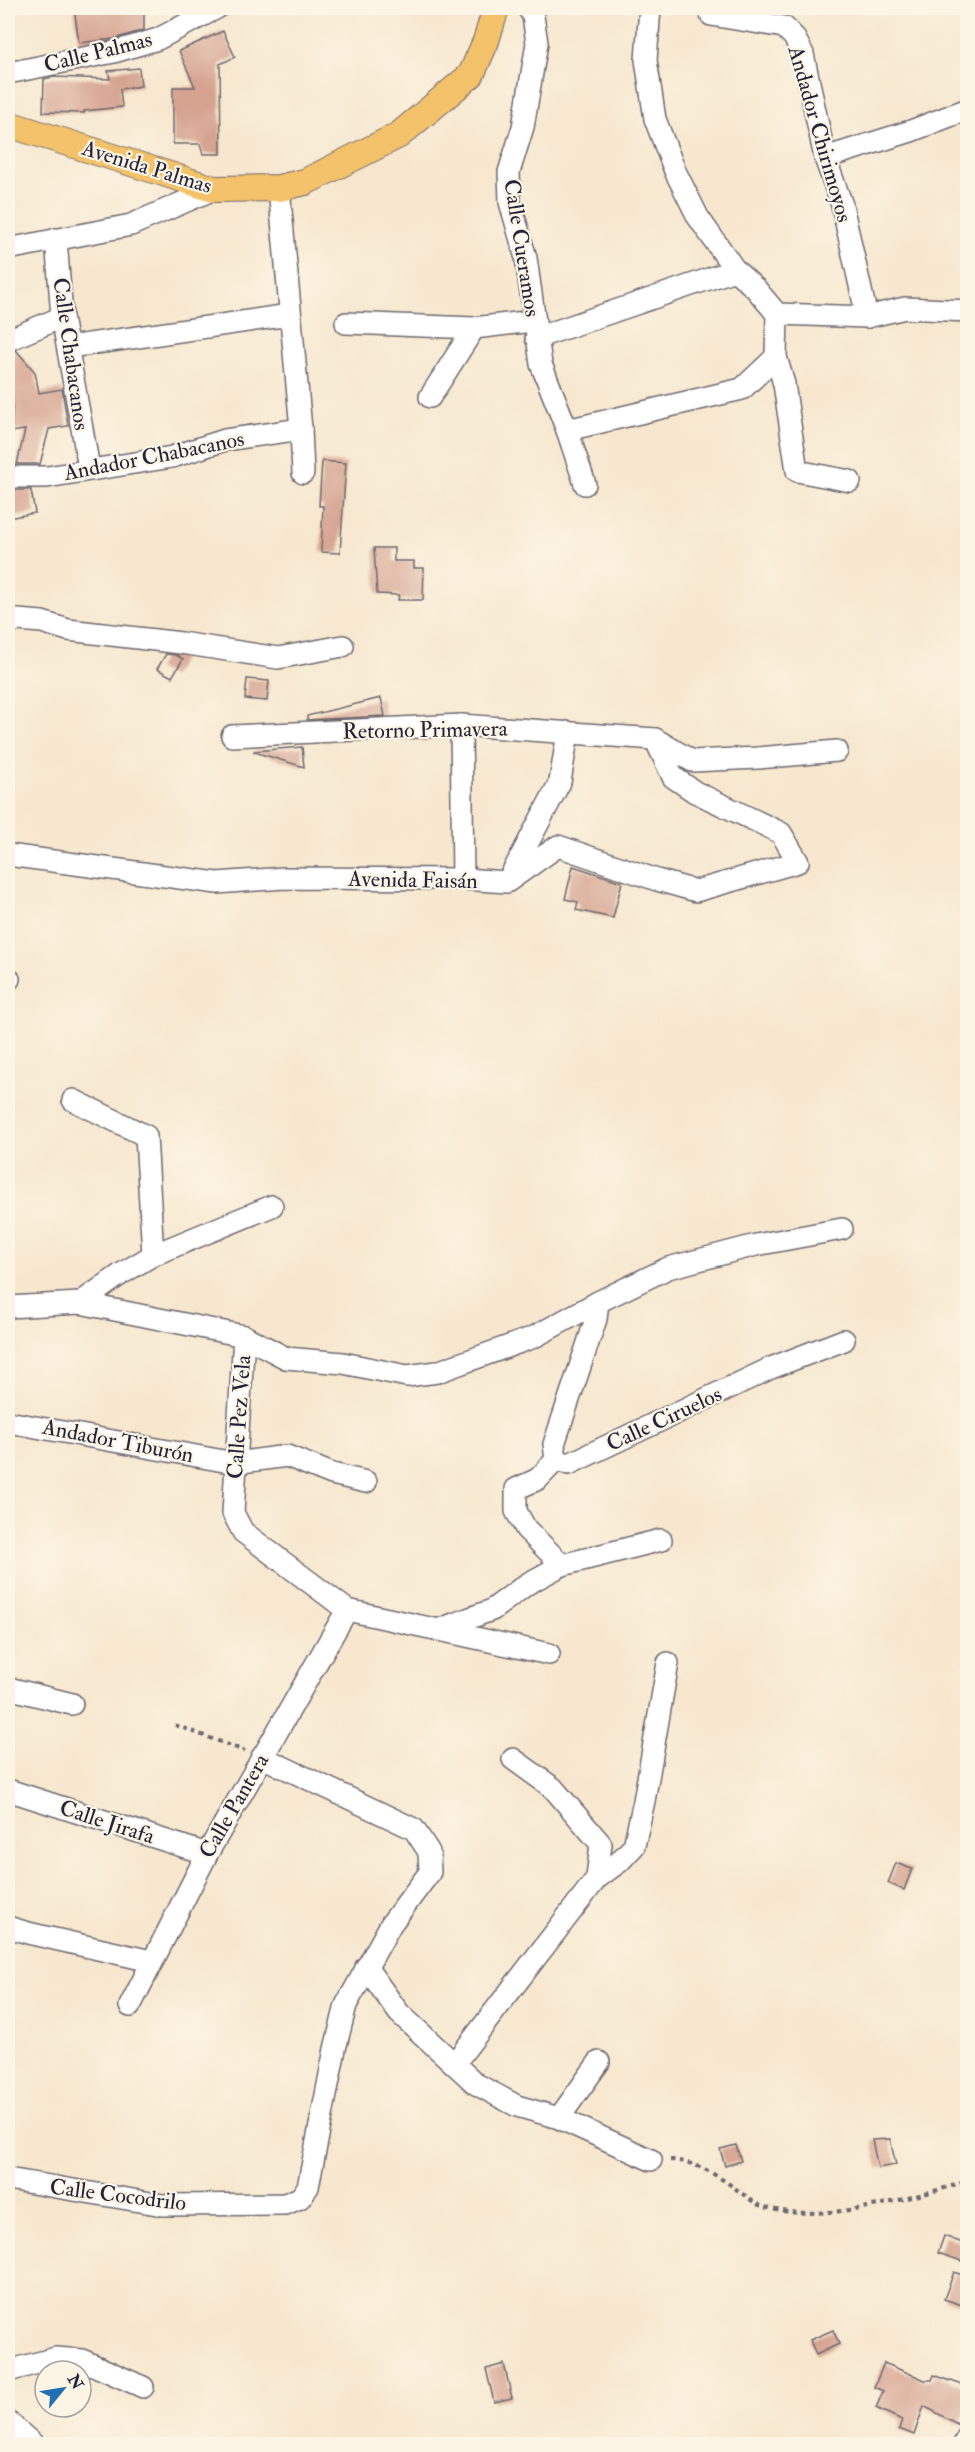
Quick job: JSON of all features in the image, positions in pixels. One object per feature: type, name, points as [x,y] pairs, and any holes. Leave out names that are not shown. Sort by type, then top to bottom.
[{"type":"main road","name":"Avenida Palmas","points":[[8,124],[214,189],[279,188],[304,182],[399,135],[444,98],[471,75],[486,41],[496,8]]},
{"type":"street","name":"Calle Palmas","points":[[8,73],[114,52],[158,39],[217,8]]},
{"type":"street","name":"Calle Cueramos","points":[[528,8],[533,16],[537,43],[523,127],[509,172],[510,202],[526,258],[534,330],[541,364],[585,484]]},
{"type":"street","points":[[650,8],[646,60],[655,119],[675,171],[698,217],[735,270],[756,289],[777,315],[776,357],[784,384],[797,471],[850,481]]},
{"type":"street","name":"Andador Chirimoyos","points":[[711,15],[784,27],[794,37],[803,54],[825,158],[842,205],[867,316]]},
{"type":"street","points":[[825,158],[968,110]]},
{"type":"street","points":[[279,188],[303,473]]},
{"type":"street","points":[[8,249],[131,225],[214,189]]},
{"type":"street","name":"Calle Chabacanos","points":[[56,239],[62,317],[89,468]]},
{"type":"street","points":[[346,323],[534,330],[735,270]]},
{"type":"street","points":[[777,315],[867,316],[904,308],[966,309]]},
{"type":"street","points":[[69,347],[289,315]]},
{"type":"street","points":[[8,340],[62,317]]},
{"type":"street","points":[[430,397],[474,328]]},
{"type":"street","points":[[567,430],[742,389],[776,357]]},
{"type":"street","name":"Andador Chabacanos","points":[[8,477],[47,477],[89,468],[172,456],[225,440],[301,429]]},
{"type":"street","points":[[8,623],[18,620],[42,622],[68,630],[181,643],[278,658],[343,646]]},
{"type":"street","points":[[461,725],[463,879]]},
{"type":"street","name":"Retorno Primavera","points":[[232,736],[461,725],[655,739]]},
{"type":"street","points":[[507,882],[560,782],[568,732]]},
{"type":"street","points":[[655,739],[692,761],[837,752]]},
{"type":"street","name":"Avenida Faisán","points":[[8,855],[217,883],[284,878],[463,879],[507,882],[558,846],[696,891],[798,862],[781,833],[695,792],[673,777],[655,739]]},
{"type":"street","points":[[73,1100],[146,1136],[153,1256]]},
{"type":"street","points":[[81,1303],[121,1274],[153,1256],[272,1206]]},
{"type":"street","points":[[244,1336],[286,1358],[344,1363],[407,1376],[437,1372],[534,1337],[598,1302],[668,1268],[756,1245],[842,1229]]},
{"type":"street","points":[[562,1565],[526,1529],[516,1510],[516,1489],[538,1479],[556,1460],[554,1444],[596,1319],[598,1302]]},
{"type":"street","name":"Calle Pez Vela","points":[[8,1307],[81,1303],[244,1336],[233,1513],[243,1532],[347,1610]]},
{"type":"street","name":"Calle Ciruelos","points":[[556,1460],[569,1464],[771,1368],[844,1340]]},
{"type":"street","name":"Andador Tiburón","points":[[8,1422],[235,1463],[287,1456],[332,1474],[366,1482]]},
{"type":"street","points":[[437,1630],[492,1610],[527,1584],[562,1565],[661,1540]]},
{"type":"street","points":[[347,1610],[549,1654]]},
{"type":"street","name":"Calle Pantera","points":[[130,2006],[207,1854],[347,1610]]},
{"type":"street","points":[[454,2064],[597,1878],[619,1862],[634,1846],[668,1663]]},
{"type":"street","points":[[8,1688],[72,1704]]},
{"type":"street","points":[[262,1757],[414,1829],[429,1852],[430,1872],[391,1924],[366,1967],[399,2013],[476,2084],[517,2106],[559,2118],[651,2160]]},
{"type":"street","points":[[513,1758],[553,1788],[601,1844],[597,1878]]},
{"type":"street","name":"Calle Jirafa","points":[[8,1790],[207,1854]]},
{"type":"street","points":[[8,1927],[151,1961]]},
{"type":"street","name":"Calle Cocodrilo","points":[[8,2179],[164,2205],[285,2205],[300,2198],[308,2187],[346,2005],[366,1967]]},
{"type":"street","points":[[559,2118],[599,2062]]},
{"type":"street","points":[[8,2370],[56,2358],[82,2360],[143,2387]]},
{"type":"street","points":[[8,2422],[33,2445]]},
{"type":"street","points":[[964,2445],[968,2436]]},
{"type":"path","points":[[175,1725],[262,1757]]},
{"type":"path","points":[[651,2160],[678,2160],[708,2170],[758,2205],[790,2212],[861,2209],[968,2181]]},
{"type":"building","points":[[74,8],[144,8],[144,30],[114,39],[79,43]]},
{"type":"building","points":[[223,31],[235,57],[220,64],[221,154],[203,154],[200,144],[173,144],[173,87],[195,87],[179,51]]},
{"type":"building","points":[[139,68],[141,86],[120,89],[122,107],[84,111],[84,113],[43,112],[44,79],[53,77],[110,79],[108,71]]},
{"type":"building","points":[[16,350],[35,372],[39,393],[62,389],[68,426],[49,429],[40,464],[17,464],[25,430],[11,432],[13,399],[8,392],[8,353]]},
{"type":"building","points":[[322,461],[346,463],[340,553],[321,552],[323,506],[319,506]]},
{"type":"building","points":[[8,490],[31,490],[35,513],[8,518]]},
{"type":"building","points":[[374,548],[394,548],[394,561],[414,561],[414,568],[424,568],[423,600],[398,600],[399,595],[377,594]]},
{"type":"building","points":[[166,654],[176,655],[183,659],[172,677],[157,669]]},
{"type":"building","points":[[247,679],[269,681],[267,701],[245,699]]},
{"type":"building","points":[[381,698],[385,716],[307,720],[307,716]]},
{"type":"building","points":[[302,747],[304,767],[254,752],[254,751]]},
{"type":"building","points":[[573,866],[622,882],[613,918],[576,910],[578,902],[565,899]]},
{"type":"building","points":[[896,1863],[912,1869],[904,1890],[888,1883]]},
{"type":"building","points":[[890,2139],[896,2165],[878,2168],[872,2140]]},
{"type":"building","points":[[736,2145],[741,2161],[725,2166],[720,2149]]},
{"type":"building","points":[[944,2236],[968,2245],[968,2263],[938,2253]]},
{"type":"building","points":[[954,2272],[968,2277],[968,2290],[962,2305],[944,2299]]},
{"type":"building","points":[[833,2330],[839,2344],[816,2355],[810,2340]]},
{"type":"building","points":[[884,2363],[925,2380],[932,2380],[934,2375],[968,2387],[968,2408],[959,2425],[924,2406],[914,2435],[899,2429],[902,2420],[876,2408],[883,2391],[874,2387]]},
{"type":"building","points":[[504,2364],[512,2398],[494,2402],[486,2369]]}]
